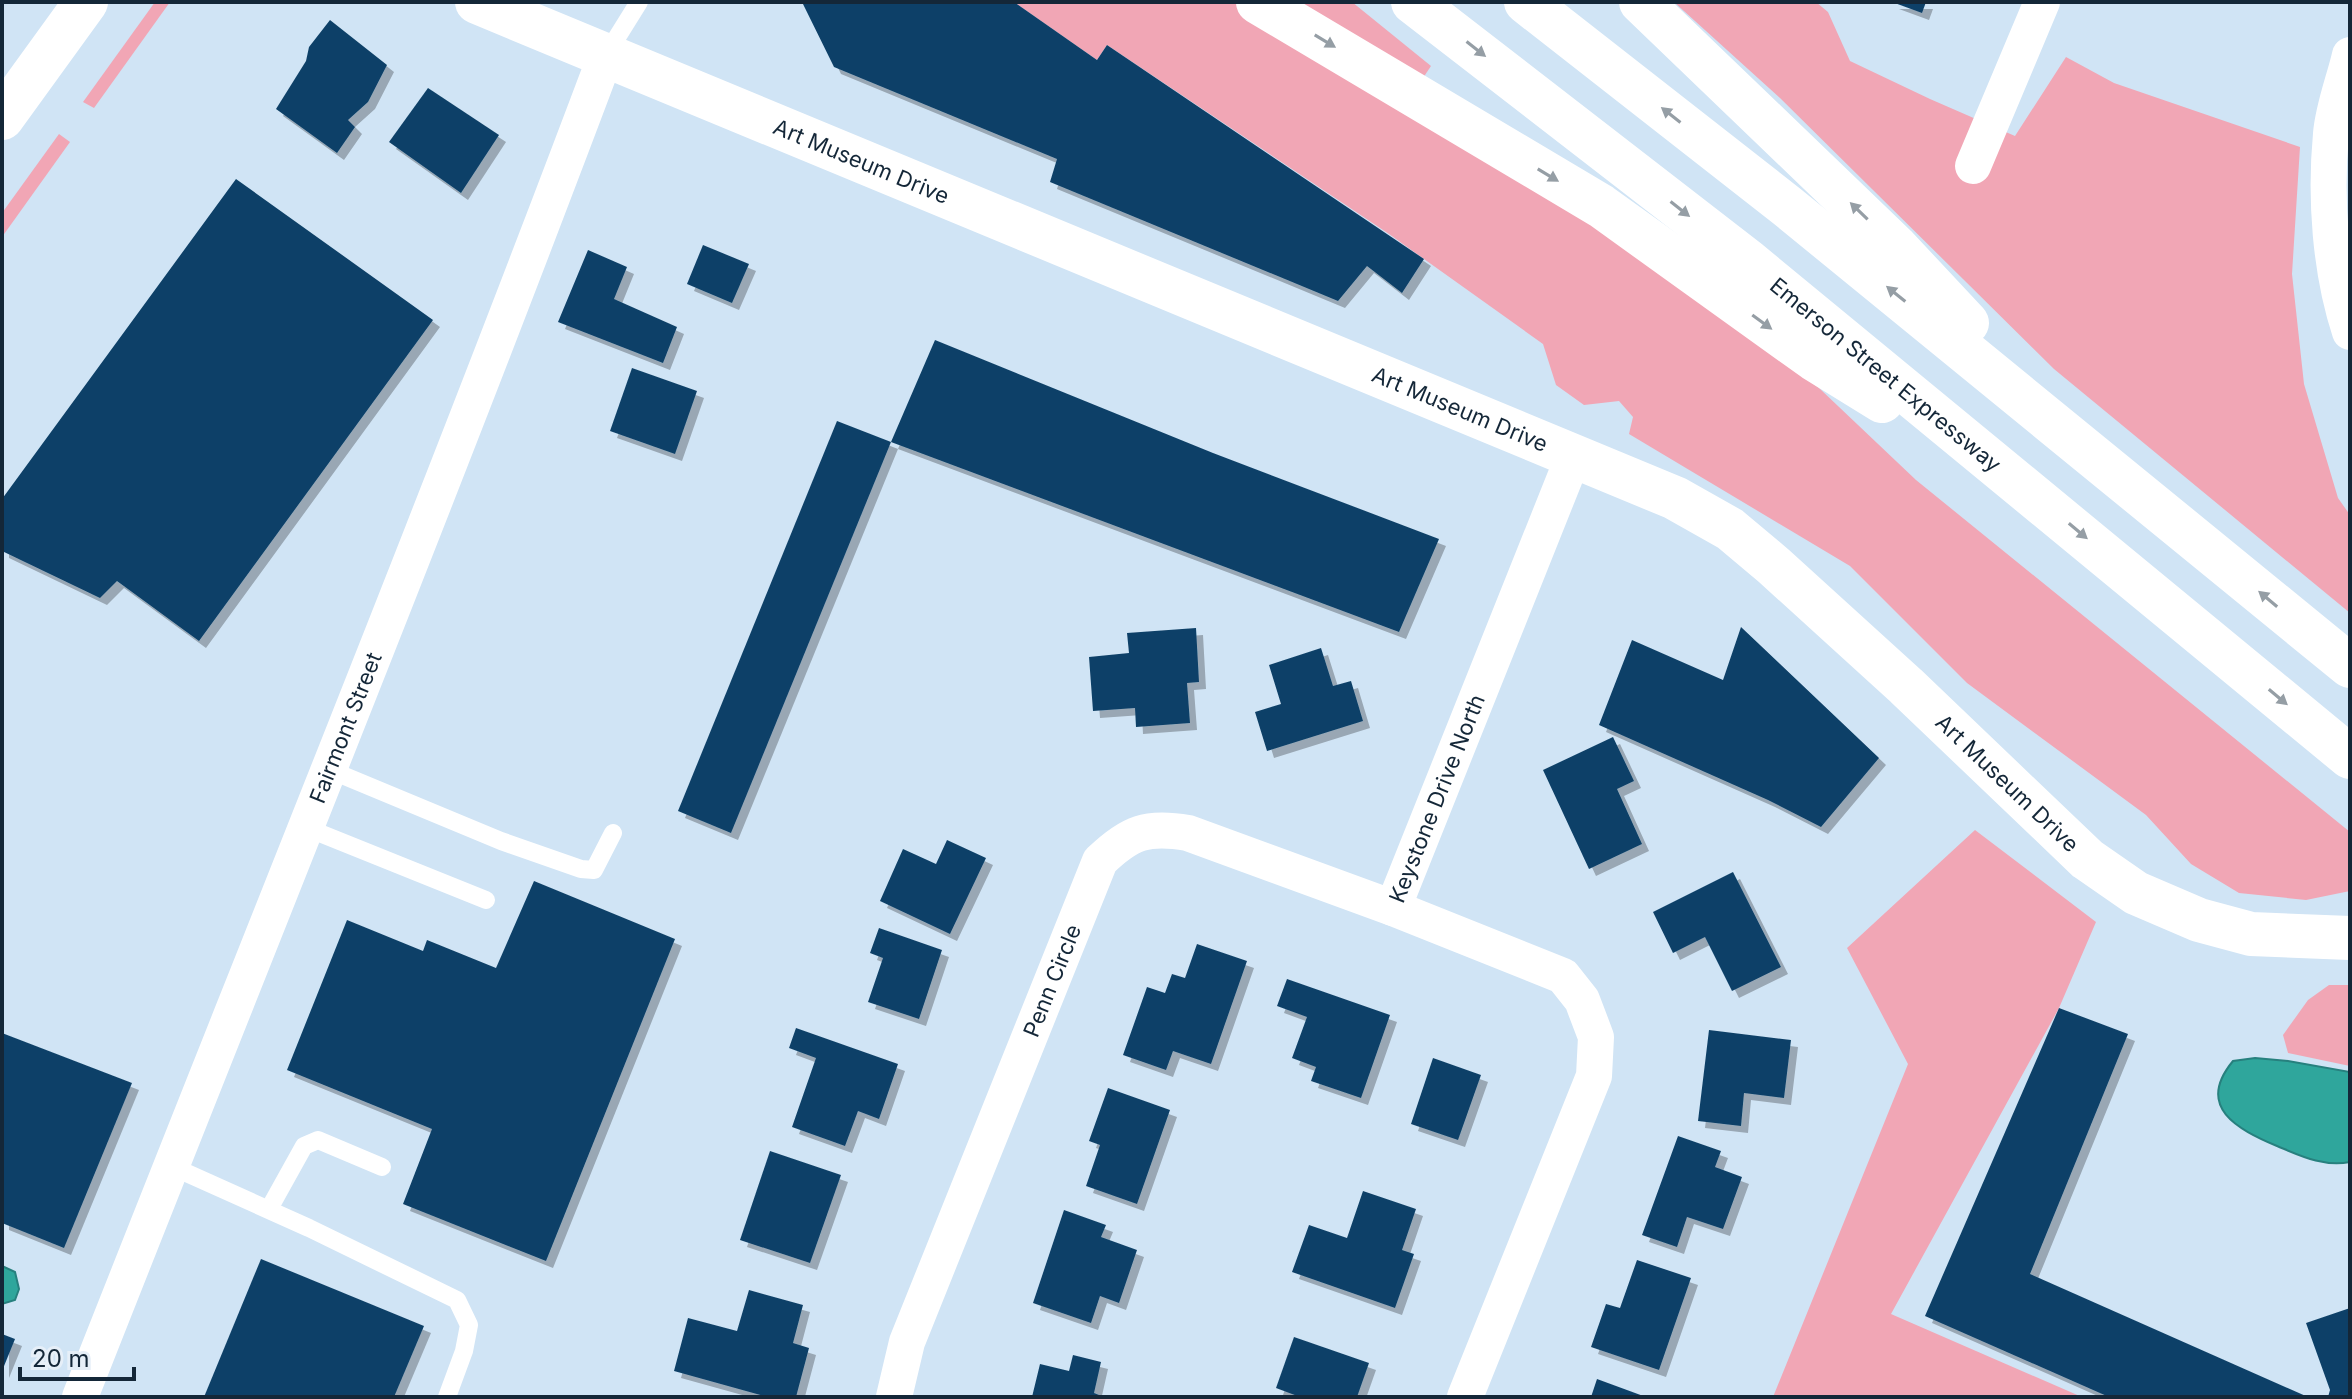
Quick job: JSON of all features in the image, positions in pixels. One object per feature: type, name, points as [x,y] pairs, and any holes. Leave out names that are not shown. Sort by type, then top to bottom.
[{"type":"main road","points":[[2,118],[86,2]]},
{"type":"main road","name":"Art Museum Drive","points":[[477,2],[1675,498],[1730,529],[1774,566],[1906,686],[2087,859],[2136,893],[2199,920],[2251,934],[2350,938]]},
{"type":"main road","points":[[1258,2],[1601,206],[1814,359],[2043,502]]},
{"type":"main road","name":"Emerson Street Expressway","points":[[1413,2],[1749,262],[2350,757]]},
{"type":"main road","points":[[1526,2],[1788,207],[2350,666]]},
{"type":"main road","points":[[1641,2],[1895,246],[2087,449]]},
{"type":"street","points":[[1973,166],[2042,2]]},
{"type":"street","name":"Fairmont Street","points":[[80,1397],[330,770],[606,55]]},
{"type":"street","points":[[2350,55],[2331,132],[2330,234],[2343,312],[2350,332]]},
{"type":"street","name":"Keystone Drive North","points":[[1465,1397],[1594,1076],[1596,1037],[1582,1000],[1563,976],[1393,908],[1574,455]]},
{"type":"street","name":"Penn Circle","points":[[894,1397],[907,1342],[1100,861],[1116,845],[1140,833],[1163,829],[1188,833],[1393,908]]},
{"type":"lane","points":[[606,55],[639,2]]},
{"type":"lane","points":[[330,770],[501,841],[581,869],[594,870],[613,833]]},
{"type":"lane","points":[[307,828],[486,900]]},
{"type":"lane","points":[[269,1209],[304,1146],[318,1140],[382,1167]]},
{"type":"lane","points":[[171,1166],[269,1209],[457,1300],[469,1325],[464,1351],[447,1397]]},
{"type":"shaded area","points":[[155,2],[170,2],[94,108],[83,102]]},
{"type":"shaded area","points":[[1014,2],[1236,2],[1646,257],[1819,388],[1916,480],[2350,832],[2350,891],[2306,900],[2239,893],[2191,864],[2146,815],[1967,683],[1850,566],[1629,434],[1633,417],[1619,401],[1584,405],[1556,385],[1543,344],[1389,234],[1107,45],[1097,60]]},
{"type":"shaded area","points":[[1291,2],[1352,2],[1431,66],[1423,78]]},
{"type":"shaded area","points":[[1674,2],[1816,2],[1828,12],[1850,61],[2015,136],[2066,57],[2114,83],[2300,147],[2292,274],[2304,384],[2338,498],[2350,515],[2350,613],[2054,369],[1780,98]]},
{"type":"shaded area","points":[[59,134],[70,142],[2,237],[2,213]]},
{"type":"shaded area","points":[[1975,830],[2096,922],[2059,1008],[1891,1314],[2082,1397],[1773,1397],[1908,1064],[1847,948]]},
{"type":"shaded area","points":[[2329,985],[2350,985],[2350,1066],[2288,1053],[2283,1035],[2308,1000]]},
{"type":"shaded area","points":[[2255,1058],[2350,1072],[2350,1162],[2312,1160],[2235,1124],[2220,1104],[2218,1091],[2222,1077],[2233,1061]]},
{"type":"shaded area","points":[[2,1266],[15,1272],[19,1289],[15,1300],[2,1304]]},
{"type":"building","points":[[802,2],[1014,2],[1097,60],[1107,45],[1424,259],[1402,293],[1367,266],[1338,301],[1050,182],[1057,159],[834,67]]},
{"type":"building","points":[[1892,2],[1926,2],[1922,13]]},
{"type":"building","points":[[330,20],[387,65],[368,102],[348,120],[355,127],[337,153],[276,109],[306,61],[309,47]]},
{"type":"building","points":[[428,88],[499,135],[461,193],[389,142]]},
{"type":"building","points":[[236,179],[433,320],[199,641],[117,581],[100,598],[2,551],[2,499]]},
{"type":"building","points":[[703,245],[749,264],[732,303],[687,284]]},
{"type":"building","points":[[588,250],[627,267],[614,299],[677,327],[663,363],[558,322]]},
{"type":"building","points":[[935,340],[1213,453],[1439,539],[1399,632],[891,442]]},
{"type":"building","points":[[632,368],[697,391],[675,454],[610,431]]},
{"type":"building","points":[[837,421],[891,442],[731,833],[678,811]]},
{"type":"building","points":[[1741,627],[1879,758],[1821,827],[1768,800],[1599,725],[1632,640],[1723,680]]},
{"type":"building","points":[[1196,628],[1199,682],[1187,683],[1190,723],[1136,727],[1135,708],[1093,711],[1089,657],[1129,653],[1127,633]]},
{"type":"building","points":[[1321,648],[1333,686],[1351,681],[1363,721],[1267,751],[1255,712],[1281,704],[1269,665]]},
{"type":"building","points":[[1613,737],[1634,781],[1617,789],[1642,844],[1589,869],[1543,770]]},
{"type":"building","points":[[947,840],[986,858],[950,934],[880,901],[903,849],[936,864]]},
{"type":"building","points":[[1733,872],[1781,967],[1732,991],[1705,937],[1673,953],[1653,912]]},
{"type":"building","points":[[534,881],[675,939],[546,1261],[403,1204],[432,1129],[287,1070],[347,920],[423,951],[427,940],[496,968]]},
{"type":"building","points":[[879,928],[942,950],[919,1019],[868,1002],[883,958],[870,953]]},
{"type":"building","points":[[1197,944],[1247,961],[1211,1064],[1173,1051],[1166,1070],[1123,1055],[1147,987],[1165,993],[1172,974],[1185,978]]},
{"type":"building","points":[[1287,979],[1390,1015],[1361,1098],[1311,1081],[1316,1067],[1292,1058],[1307,1017],[1277,1006]]},
{"type":"building","points":[[2059,1008],[2128,1034],[2030,1274],[2308,1397],[2109,1397],[1925,1316]]},
{"type":"building","points":[[796,1028],[898,1064],[879,1119],[858,1111],[845,1146],[792,1127],[816,1058],[789,1048]]},
{"type":"building","points":[[1709,1030],[1791,1040],[1784,1098],[1744,1093],[1741,1126],[1698,1121]]},
{"type":"building","points":[[2,1033],[132,1083],[64,1248],[2,1223]]},
{"type":"building","points":[[1433,1058],[1481,1075],[1458,1140],[1411,1124]]},
{"type":"building","points":[[1108,1088],[1170,1110],[1137,1204],[1086,1186],[1100,1145],[1089,1141]]},
{"type":"building","points":[[1678,1136],[1721,1151],[1715,1167],[1742,1177],[1723,1229],[1687,1217],[1677,1247],[1642,1235]]},
{"type":"building","points":[[770,1151],[841,1175],[810,1263],[740,1240]]},
{"type":"building","points":[[1363,1191],[1416,1209],[1402,1250],[1414,1254],[1395,1308],[1292,1272],[1309,1225],[1347,1238]]},
{"type":"building","points":[[1064,1210],[1106,1225],[1101,1237],[1137,1250],[1119,1303],[1100,1296],[1091,1323],[1033,1303]]},
{"type":"building","points":[[261,1259],[424,1326],[394,1397],[204,1397]]},
{"type":"building","points":[[1637,1260],[1691,1278],[1659,1370],[1591,1347],[1606,1304],[1620,1308]]},
{"type":"building","points":[[749,1290],[803,1305],[793,1343],[809,1348],[796,1397],[768,1397],[674,1371],[688,1318],[737,1331]]},
{"type":"building","points":[[2350,1308],[2350,1397],[2328,1397],[2330,1390],[2306,1323]]},
{"type":"building","points":[[2,1334],[15,1339],[2,1371]]},
{"type":"building","points":[[1294,1337],[1369,1363],[1357,1397],[1300,1397],[1276,1388]]},
{"type":"building","points":[[1073,1355],[1101,1362],[1094,1393],[1104,1397],[1032,1397],[1040,1364],[1069,1371]]},
{"type":"building","points":[[1597,1379],[1646,1397],[1591,1397]]}]
